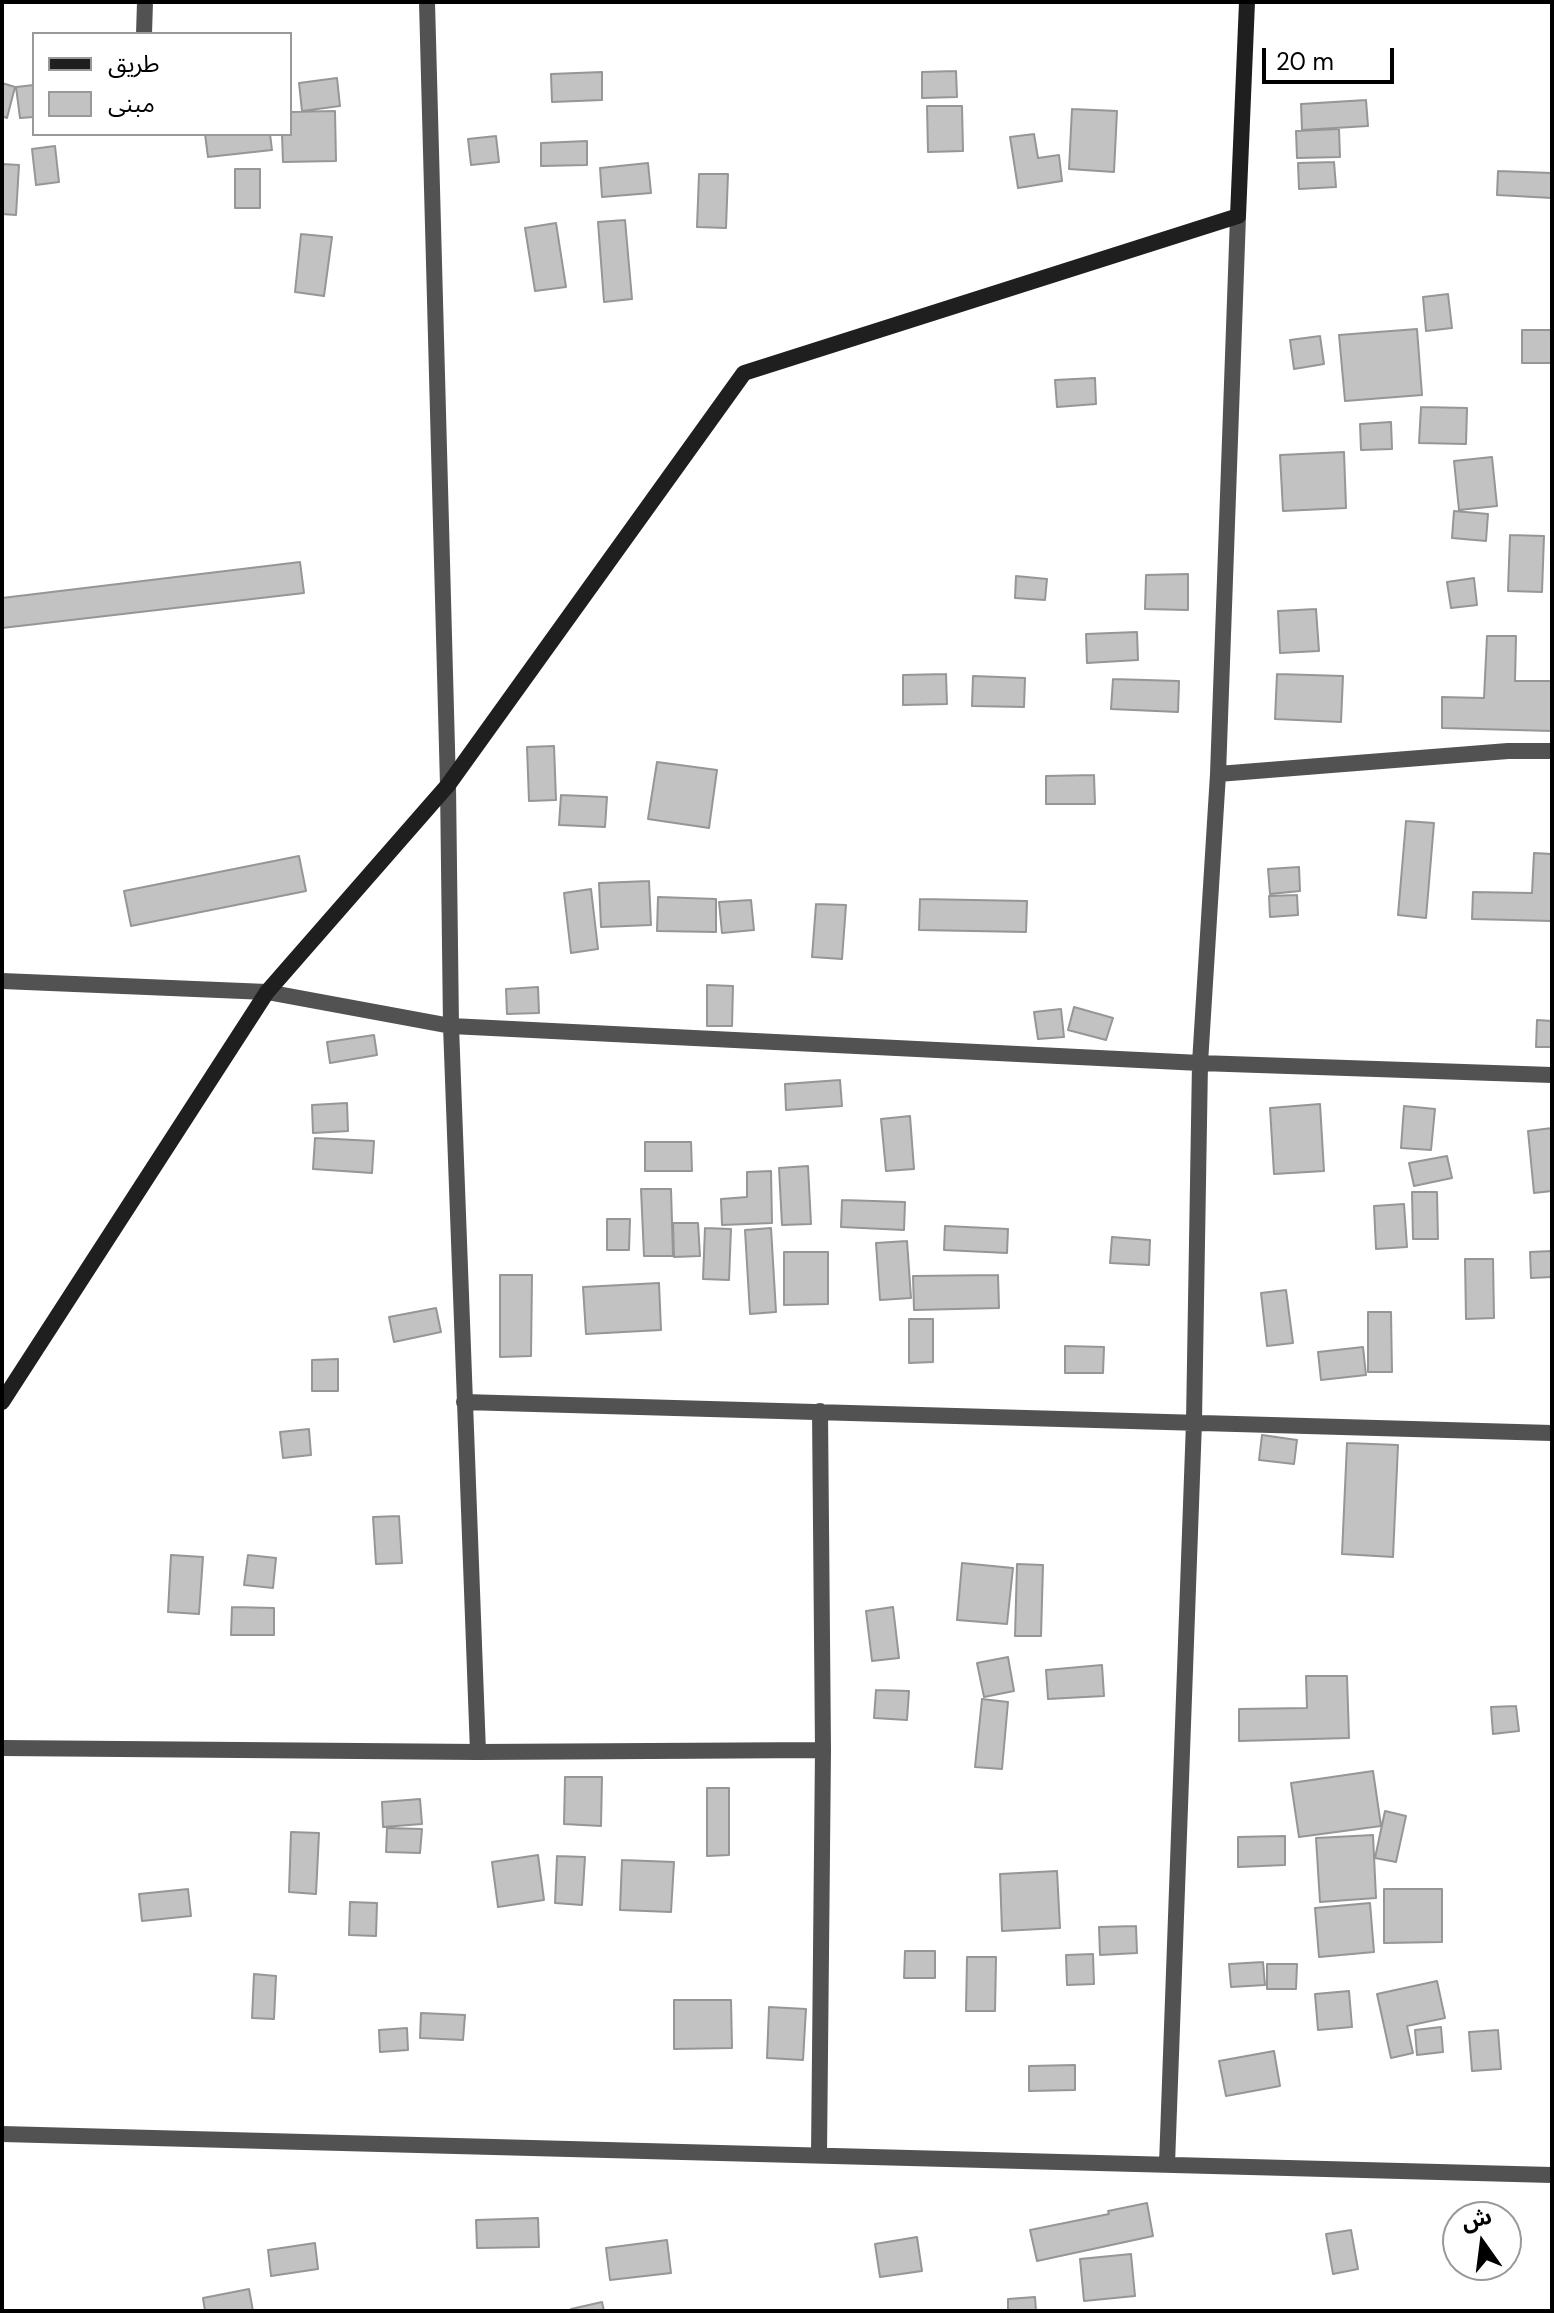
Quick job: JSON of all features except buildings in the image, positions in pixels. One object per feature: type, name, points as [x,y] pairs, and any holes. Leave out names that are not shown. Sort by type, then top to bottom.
[{"type":"street","points":[[144,32],[145,2]]},
{"type":"street","points":[[427,2],[448,785],[451,1026],[478,1752]]},
{"type":"street","points":[[1167,2164],[1194,1422],[1200,1063],[1218,774],[1247,2]]},
{"type":"street","points":[[2,1402],[267,992],[448,785],[744,373],[1238,216]]},
{"type":"street","points":[[1218,774],[1508,751],[1552,751]]},
{"type":"street","points":[[2,981],[267,992],[451,1026],[1200,1063],[1552,1075]]},
{"type":"street","points":[[464,1402],[1552,1433]]},
{"type":"street","points":[[819,2155],[823,1750],[820,1411]]},
{"type":"street","points":[[2,1748],[478,1752],[823,1750]]},
{"type":"street","points":[[2,2134],[1552,2175]]}]
